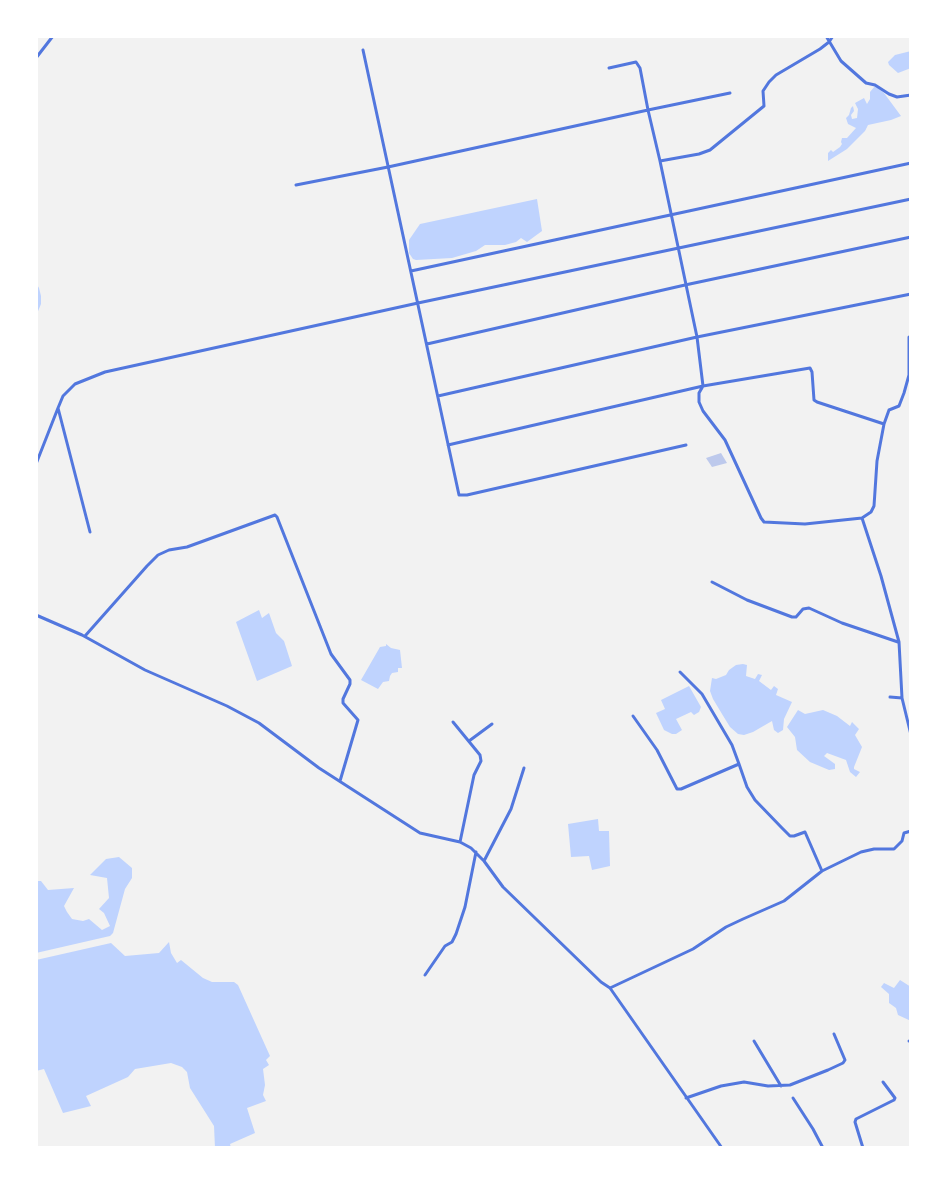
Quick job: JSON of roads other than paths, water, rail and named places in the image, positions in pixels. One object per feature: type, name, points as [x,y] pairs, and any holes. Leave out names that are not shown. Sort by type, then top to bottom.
[{"type":"street","points":[[36,58],[53,36]]},
{"type":"street","points":[[826,36],[841,61],[866,83],[875,85],[897,97],[911,95]]},
{"type":"street","points":[[660,161],[700,154],[710,150],[764,106],[762,94],[768,82],[829,42],[833,36]]},
{"type":"street","points":[[363,50],[459,495],[462,496],[686,445]]},
{"type":"street","points":[[609,68],[636,62],[640,68],[697,337],[704,386],[699,393],[699,402],[725,440],[764,522],[805,524],[862,518],[871,512],[874,506],[877,461],[884,424],[889,410],[899,406],[909,376],[909,337]]},
{"type":"street","points":[[296,185],[730,93]]},
{"type":"street","points":[[411,271],[911,163]]},
{"type":"street","points":[[36,464],[63,396],[75,384],[105,372],[911,198]]},
{"type":"street","points":[[426,344],[685,285],[911,237]]},
{"type":"street","points":[[438,396],[697,337],[911,294]]},
{"type":"street","points":[[448,445],[704,386],[810,368],[814,400],[816,402],[884,424]]},
{"type":"street","points":[[58,408],[90,532]]},
{"type":"street","points":[[85,636],[158,555],[169,550],[187,547],[275,515],[331,654],[350,680],[343,703],[358,720],[340,781]]},
{"type":"street","points":[[862,518],[881,576],[899,642],[902,698],[911,735]]},
{"type":"street","points":[[712,582],[747,600],[792,617],[796,617],[803,609],[809,608],[842,623],[899,642]]},
{"type":"street","points":[[36,615],[85,636],[145,670],[227,706],[259,723],[318,768],[420,832],[460,842],[476,852],[503,887],[601,982],[610,988],[722,1148]]},
{"type":"street","points":[[680,672],[702,694],[732,745],[747,787],[755,800],[790,836],[805,832],[808,835],[822,871]]},
{"type":"street","points":[[890,697],[902,698]]},
{"type":"street","points":[[632,716],[656,750],[677,789],[739,764]]},
{"type":"street","points":[[453,722],[480,755],[481,761],[474,775],[460,842]]},
{"type":"street","points":[[469,741],[492,724]]},
{"type":"street","points":[[484,861],[511,809],[524,768]]},
{"type":"street","points":[[610,988],[693,949],[743,918],[784,902],[822,871],[861,852],[874,848],[894,849],[902,841],[904,833],[911,831]]},
{"type":"street","points":[[425,976],[445,946],[452,942],[456,934],[465,907],[476,852]]},
{"type":"street","points":[[686,1098],[722,1086],[744,1082],[768,1086],[790,1085],[843,1063],[845,1060],[844,1056],[834,1034]]},
{"type":"street","points":[[754,1041],[781,1086]]},
{"type":"street","points":[[863,1148],[855,1122],[856,1119],[895,1098],[883,1082]]},
{"type":"street","points":[[793,1098],[823,1148]]},
{"type":"water","points":[[911,51],[911,68],[898,73],[889,65],[888,62],[895,55]]},
{"type":"water","points":[[875,86],[884,93],[901,116],[868,125],[865,131],[847,149],[828,161],[828,153],[840,147],[842,138],[847,138],[856,128],[848,124],[846,118],[851,108],[853,106],[852,119],[857,118],[858,109],[855,103],[864,98],[867,104],[870,99],[870,92]]},
{"type":"water","points":[[537,199],[542,231],[527,242],[521,238],[516,242],[505,245],[485,245],[476,251],[452,258],[416,260],[409,253],[409,240],[420,224]]},
{"type":"water","points":[[36,283],[41,296],[41,304],[36,316]]},
{"type":"water","points":[[259,610],[262,618],[269,613],[276,633],[284,641],[292,666],[257,681],[236,622]]},
{"type":"water","points":[[386,644],[391,648],[400,650],[402,668],[398,668],[398,672],[392,673],[389,681],[383,682],[378,689],[361,680],[380,647],[386,646]]},
{"type":"water","points":[[736,665],[747,665],[746,676],[755,679],[758,674],[762,675],[759,681],[771,690],[774,686],[778,689],[776,695],[792,702],[784,719],[783,730],[778,733],[774,730],[772,721],[753,732],[744,735],[738,734],[730,727],[713,699],[710,691],[712,678],[716,679],[726,675]]},
{"type":"water","points":[[689,686],[701,707],[699,712],[694,715],[691,712],[676,719],[682,730],[672,734],[664,730],[656,713],[665,709],[661,700]]},
{"type":"water","points":[[798,710],[805,714],[823,710],[837,716],[850,726],[852,722],[859,729],[855,735],[862,747],[854,767],[854,769],[860,772],[856,777],[850,772],[846,760],[827,753],[824,756],[835,764],[835,769],[829,770],[810,762],[797,750],[795,737],[787,727]]},
{"type":"water","points":[[598,819],[599,831],[609,831],[610,866],[592,870],[589,856],[571,857],[568,824]]},
{"type":"water","points":[[119,857],[132,868],[132,878],[125,889],[113,933],[110,936],[36,953],[36,881],[41,881],[48,890],[74,888],[64,906],[67,912],[72,919],[83,921],[89,919],[102,930],[110,926],[104,913],[99,909],[109,898],[107,878],[90,875],[106,859]]},
{"type":"water","points":[[169,942],[171,953],[177,963],[181,960],[203,978],[212,982],[234,982],[238,985],[270,1056],[266,1060],[269,1065],[263,1069],[265,1085],[263,1095],[266,1101],[247,1108],[255,1133],[230,1144],[231,1148],[215,1148],[214,1126],[190,1088],[187,1072],[182,1067],[171,1063],[135,1069],[128,1077],[86,1096],[91,1106],[63,1113],[44,1069],[36,1071],[36,960],[111,943],[125,956],[159,953]]},
{"type":"water","points":[[900,980],[911,987],[911,1021],[898,1015],[896,1008],[889,1003],[889,994],[881,987],[884,983],[894,988]]}]
